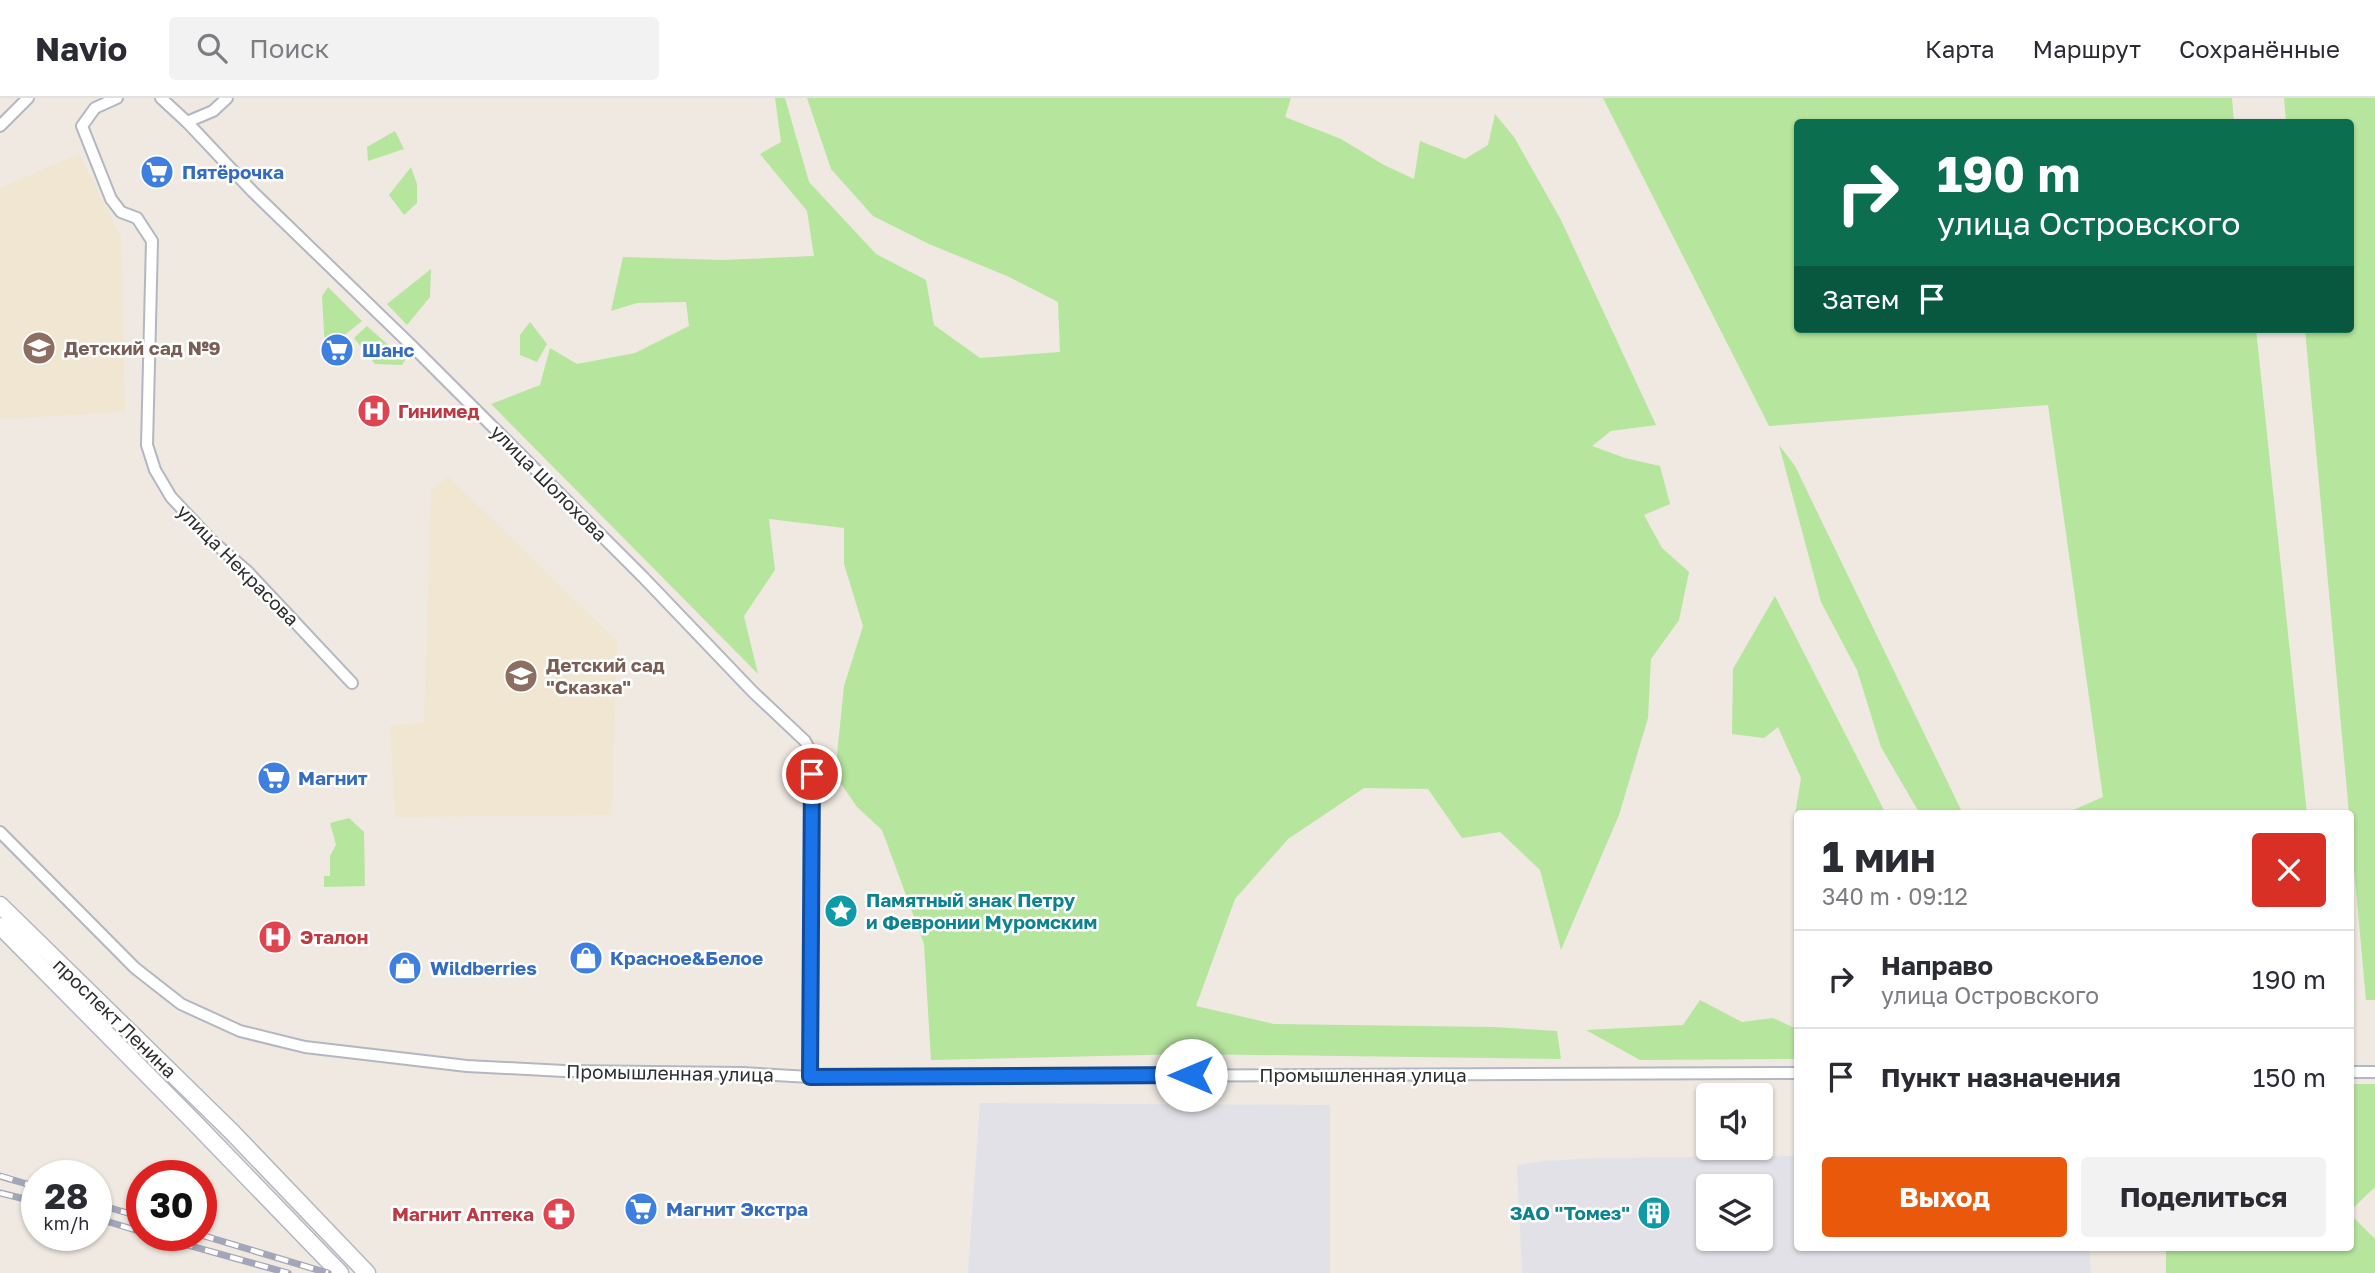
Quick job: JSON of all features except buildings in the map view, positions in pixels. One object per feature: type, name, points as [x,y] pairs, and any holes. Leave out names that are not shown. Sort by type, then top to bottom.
[{"type":"main road","name":"проспект Ленина","points":[[0,905],[230,1131],[367,1273]]},
{"type":"main road","name":"проспект Ленина","points":[[0,926],[340,1273]]},
{"type":"street","points":[[0,126],[28,98]]},
{"type":"street","name":"улица Некрасова","points":[[117,98],[95,108],[82,126],[111,199],[121,212],[137,218],[152,241],[147,446],[155,470],[171,497],[212,540],[247,571],[352,683]]},
{"type":"street","name":"улица Шолохова","points":[[161,98],[805,741],[812,754],[810,1077]]},
{"type":"street","points":[[187,122],[213,111],[227,98]]},
{"type":"street","name":"Промышленная улица","points":[[0,832],[135,968],[181,1004],[240,1031],[305,1048],[467,1066],[810,1077],[1794,1073]]},
{"type":"street","points":[[2354,1072],[2375,1072]]},
{"type":"shaded area","points":[[79,154],[121,237],[125,412],[0,419],[0,188]]},
{"type":"shaded area","name":"Детский сад \"Сказка\"","points":[[448,476],[617,641],[612,815],[395,817],[390,726],[424,722],[431,491]]},
{"type":"shaded area","points":[[980,1103],[1330,1105],[1330,1273],[968,1273]]},
{"type":"shaded area","points":[[1773,1156],[1794,1156],[1794,1251],[2089,1251],[2091,1273],[1522,1273],[1517,1165],[1600,1158],[1773,1160]]},
{"type":"green space","points":[[775,98],[785,98],[809,182],[876,254],[926,280],[934,325],[980,358],[1060,352],[1058,302],[873,216],[831,169],[807,98],[1291,98],[1285,117],[1341,139],[1384,165],[1414,179],[1420,141],[1465,159],[1488,145],[1495,114],[1514,137],[1561,220],[1656,425],[1611,431],[1592,446],[1625,458],[1660,466],[1670,504],[1644,515],[1662,548],[1689,572],[1679,620],[1651,659],[1648,718],[1619,815],[1561,950],[1540,870],[1500,832],[1462,838],[1428,789],[1364,788],[1288,839],[1235,899],[1196,1006],[1274,1024],[1493,1027],[1557,1031],[1561,1059],[1188,1054],[931,1060],[924,944],[882,830],[857,807],[835,775],[844,686],[863,626],[844,564],[844,528],[769,519],[775,570],[744,616],[758,674],[491,404],[540,385],[550,348],[577,364],[635,353],[689,326],[686,302],[637,303],[611,311],[623,257],[722,260],[814,256],[807,211],[760,154],[781,142]]},
{"type":"green space","points":[[1603,98],[2232,98],[2234,119],[1794,119],[1794,333],[2256,333],[2307,810],[2073,810],[2103,797],[2048,405],[1769,426]]},
{"type":"green space","points":[[2284,98],[2375,98],[2375,1000],[2366,1000],[2354,868],[2354,810],[2349,810],[2305,333],[2354,333],[2354,119],[2286,119]]},
{"type":"green space","points":[[395,131],[404,149],[368,161],[367,147]]},
{"type":"green space","points":[[411,167],[417,184],[417,203],[404,215],[389,195]]},
{"type":"green space","points":[[431,269],[430,297],[407,325],[387,304]]},
{"type":"green space","points":[[328,287],[362,321],[325,351],[322,296]]},
{"type":"green space","points":[[530,322],[547,344],[537,362],[520,355],[520,335]]},
{"type":"green space","points":[[367,326],[405,360],[402,365],[375,364],[354,338]]},
{"type":"green space","points":[[1779,445],[1795,466],[1961,810],[1918,810],[1881,747],[1857,670],[1821,602]]},
{"type":"green space","points":[[1775,596],[1884,810],[1796,810],[1801,778],[1778,727],[1764,738],[1732,734],[1733,669]]},
{"type":"green space","points":[[349,818],[364,832],[365,886],[324,887],[324,876],[330,876],[330,856],[336,845],[330,823]]},
{"type":"green space","points":[[1700,1000],[1742,1022],[1773,1018],[1794,1028],[1794,1059],[1640,1060],[1586,1030],[1683,1025]]},
{"type":"green space","points":[[2354,1084],[2375,1084],[2375,1187],[2354,1207]]},
{"type":"green space","points":[[2354,1218],[2375,1239],[2375,1273],[2166,1273],[2166,1251],[2354,1251]]},
{"type":"railway","points":[[0,1176],[21,1182]]},
{"type":"railway","points":[[0,1193],[21,1198]]},
{"type":"railway","points":[[112,1209],[126,1212]]},
{"type":"railway","points":[[112,1223],[126,1227]]},
{"type":"railway","points":[[217,1240],[328,1273]]},
{"type":"railway","points":[[209,1251],[288,1273]]},
{"type":"place","name":"Пятёрочка","points":[[157,172]]},
{"type":"place","name":"Детский сад №9","points":[[39,348]]},
{"type":"place","name":"Шанс","points":[[337,350]]},
{"type":"place","name":"Гинимед","points":[[374,411]]},
{"type":"place","name":"Детский сад \"Сказка\"","points":[[521,676]]},
{"type":"place","name":"Магнит","points":[[274,778]]},
{"type":"place","name":"Памятный знак Петру и Февронии Муромским","points":[[841,911]]},
{"type":"place","name":"Эталон","points":[[275,937]]},
{"type":"place","name":"Красное&Белое","points":[[586,958]]},
{"type":"place","name":"Wildberries","points":[[405,968]]},
{"type":"place","name":"Магнит Экстра","points":[[641,1209]]},
{"type":"place","name":"ЗАО \"Томез\"","points":[[1654,1213]]},
{"type":"place","name":"Магнит Аптека","points":[[559,1214]]},
{"type":"route","points":[[812,774],[810,1077],[1191,1075]]}]
